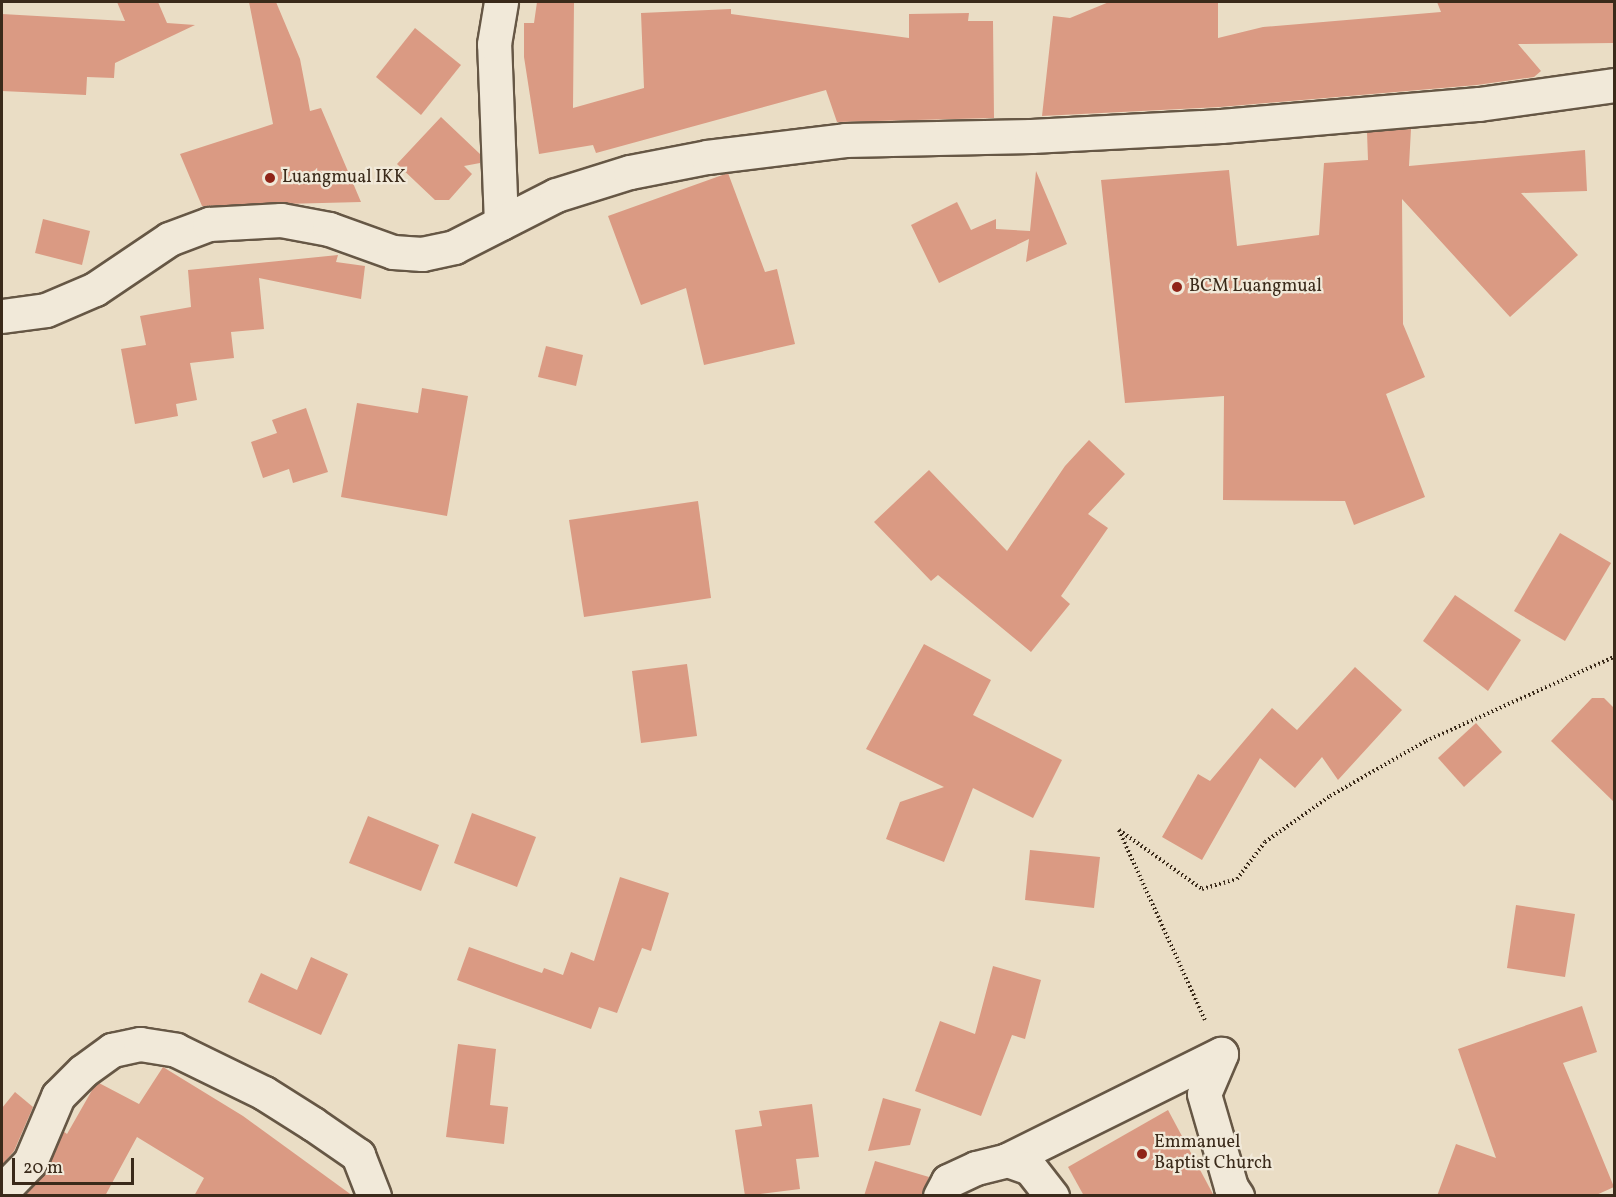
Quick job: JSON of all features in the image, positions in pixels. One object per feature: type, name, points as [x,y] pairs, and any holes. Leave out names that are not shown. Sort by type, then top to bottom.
[{"type":"street","points":[[501,2],[494,44],[501,223]]},
{"type":"street","points":[[2,316],[46,310],[95,289],[169,239],[209,224],[281,220],[329,229],[393,252],[422,254],[454,247],[556,195],[598,182],[719,155],[845,140],[1031,136],[1221,126],[1479,104],[1614,86]]},
{"type":"street","points":[[2,1191],[30,1162],[58,1096],[83,1071],[111,1050],[140,1044],[176,1050],[264,1093],[313,1124],[358,1155],[374,1196]]},
{"type":"street","points":[[940,1196],[948,1182],[976,1168],[1007,1160],[1221,1054]]},
{"type":"street","points":[[1221,1054],[1204,1094],[1231,1187],[1237,1196]]},
{"type":"street","points":[[1007,1160],[1030,1168],[1052,1196]]},
{"type":"path","points":[[1221,1054],[1119,830],[1202,889],[1237,879],[1265,842],[1330,796],[1426,741],[1614,657]]},
{"type":"building","points":[[117,2],[158,2],[167,23],[195,25],[115,63],[114,78],[87,77],[86,95],[2,91],[2,14],[125,21]]},
{"type":"building","name":"Luangmual IKK","points":[[249,2],[276,2],[300,59],[310,111],[321,108],[361,202],[202,206],[180,154],[273,124]]},
{"type":"building","points":[[537,2],[574,2],[573,108],[644,88],[641,13],[731,9],[731,14],[909,38],[909,14],[969,13],[968,21],[993,21],[994,118],[837,122],[826,90],[596,153],[593,145],[539,154],[524,57],[524,23],[534,23]]},
{"type":"building","points":[[1109,2],[1218,2],[1218,38],[1263,27],[1441,12],[1437,2],[1614,2],[1614,43],[1518,44],[1541,71],[1534,77],[1477,85],[1220,107],[1042,116],[1053,16],[1070,18]]},
{"type":"building","points":[[415,28],[461,65],[421,115],[376,77]]},
{"type":"building","points":[[441,117],[480,154],[480,163],[464,166],[472,174],[449,200],[435,200],[397,164]]},
{"type":"building","points":[[1411,129],[1409,166],[1585,150],[1587,191],[1521,193],[1578,255],[1510,317],[1402,199],[1403,324],[1425,377],[1386,394],[1425,497],[1354,525],[1345,501],[1223,500],[1224,396],[1125,403],[1101,180],[1229,170],[1237,246],[1319,235],[1324,163],[1368,160],[1367,132]]},
{"type":"building","points":[[1036,171],[1067,244],[1026,262],[1029,239],[939,283],[911,225],[957,202],[971,230],[996,219],[996,229],[1030,231]]},
{"type":"building","points":[[728,173],[765,272],[777,269],[795,344],[704,365],[686,288],[641,305],[608,216]]},
{"type":"building","points":[[43,219],[90,231],[82,265],[35,253]]},
{"type":"building","points":[[338,255],[336,262],[365,266],[361,299],[259,278],[264,329],[231,332],[234,358],[190,363],[197,400],[176,404],[178,416],[135,424],[121,349],[146,345],[140,316],[191,307],[188,270]]},
{"type":"building","points":[[546,346],[583,355],[576,386],[538,377]]},
{"type":"building","points":[[422,388],[468,396],[447,516],[341,497],[357,403],[418,413]]},
{"type":"building","points":[[306,408],[328,472],[293,483],[289,469],[263,478],[251,442],[277,433],[272,420]]},
{"type":"building","points":[[1089,440],[1125,474],[1088,514],[1108,528],[1061,596],[1070,604],[1031,652],[938,575],[931,581],[874,522],[929,470],[1007,551],[1065,466]]},
{"type":"building","points":[[698,501],[711,598],[584,617],[569,520]]},
{"type":"building","points":[[1560,533],[1611,563],[1565,641],[1514,611]]},
{"type":"building","points":[[1455,595],[1521,640],[1488,691],[1423,641]]},
{"type":"building","points":[[924,644],[991,680],[973,715],[1062,760],[1033,818],[973,788],[944,862],[886,839],[900,802],[944,787],[866,749]]},
{"type":"building","points":[[687,664],[697,736],[641,743],[632,671]]},
{"type":"building","points":[[1355,667],[1402,710],[1338,780],[1322,757],[1295,788],[1260,758],[1202,860],[1162,837],[1198,774],[1210,781],[1272,708],[1297,730]]},
{"type":"building","points":[[1592,698],[1604,698],[1614,708],[1614,802],[1551,741]]},
{"type":"building","points":[[1476,723],[1502,752],[1464,787],[1438,758]]},
{"type":"building","points":[[472,813],[536,837],[517,887],[454,863]]},
{"type":"building","points":[[368,816],[439,845],[421,891],[349,863]]},
{"type":"building","points":[[1030,850],[1100,857],[1094,908],[1025,900]]},
{"type":"building","points":[[620,877],[669,893],[651,951],[642,948],[617,1013],[599,1007],[591,1029],[457,980],[469,947],[542,973],[544,968],[563,975],[571,952],[594,961]]},
{"type":"building","points":[[1516,905],[1575,914],[1565,977],[1507,968]]},
{"type":"building","points":[[311,957],[348,974],[321,1035],[248,1002],[261,973],[297,990]]},
{"type":"building","points":[[993,966],[1041,980],[1025,1039],[1012,1035],[981,1116],[915,1091],[940,1021],[975,1034]]},
{"type":"building","points":[[1582,1006],[1597,1052],[1563,1063],[1614,1187],[1594,1196],[1437,1196],[1456,1144],[1496,1158],[1458,1049]]},
{"type":"building","points":[[458,1044],[496,1049],[490,1105],[508,1107],[504,1144],[446,1137]]},
{"type":"building","points":[[163,1067],[243,1116],[353,1196],[194,1196],[204,1178],[137,1137],[105,1196],[24,1196],[47,1170],[63,1131],[67,1134],[95,1085],[99,1083],[139,1104]]},
{"type":"building","points":[[15,1092],[33,1107],[14,1151],[2,1165],[2,1108]]},
{"type":"building","points":[[883,1098],[921,1109],[910,1145],[868,1151]]},
{"type":"building","points":[[812,1104],[819,1157],[796,1159],[800,1189],[745,1196],[735,1130],[762,1126],[759,1111]]},
{"type":"building","name":"Emmanuel Baptist Church","points":[[1168,1110],[1214,1196],[1084,1196],[1068,1167]]},
{"type":"building","points":[[875,1161],[929,1177],[921,1196],[864,1196]]},
{"type":"place","name":"Luangmual IKK","points":[[270,178]]},
{"type":"place","name":"BCM Luangmual","points":[[1177,287]]},
{"type":"place","name":"Emmanuel Baptist Church","points":[[1142,1154]]}]
